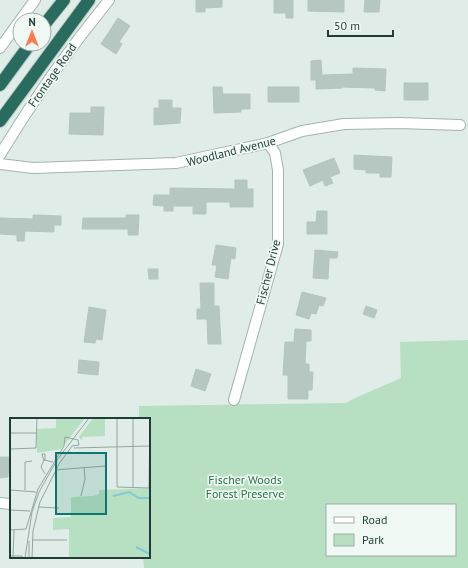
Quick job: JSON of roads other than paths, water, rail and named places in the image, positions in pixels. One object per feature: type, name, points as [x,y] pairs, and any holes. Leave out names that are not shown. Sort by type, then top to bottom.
[{"type":"highway","points":[[52,15],[64,0]]},
{"type":"highway","points":[[0,121],[89,0]]},
{"type":"highway","points":[[0,85],[24,52]]},
{"type":"street","points":[[0,48],[35,0]]},
{"type":"street","name":"Frontage Road","points":[[0,154],[28,107],[75,42],[109,0]]},
{"type":"street","name":"Woodland Avenue","points":[[0,164],[34,168],[176,163],[268,143],[302,131],[344,124],[399,123],[460,125]]},
{"type":"street","name":"Fischer Drive","points":[[234,400],[278,244],[278,170],[275,153],[268,143]]},
{"type":"street","points":[[0,503],[10,504]]},
{"type":"park label","name":"Fischer Woods Forest Preserve","points":[[245,486]]}]
